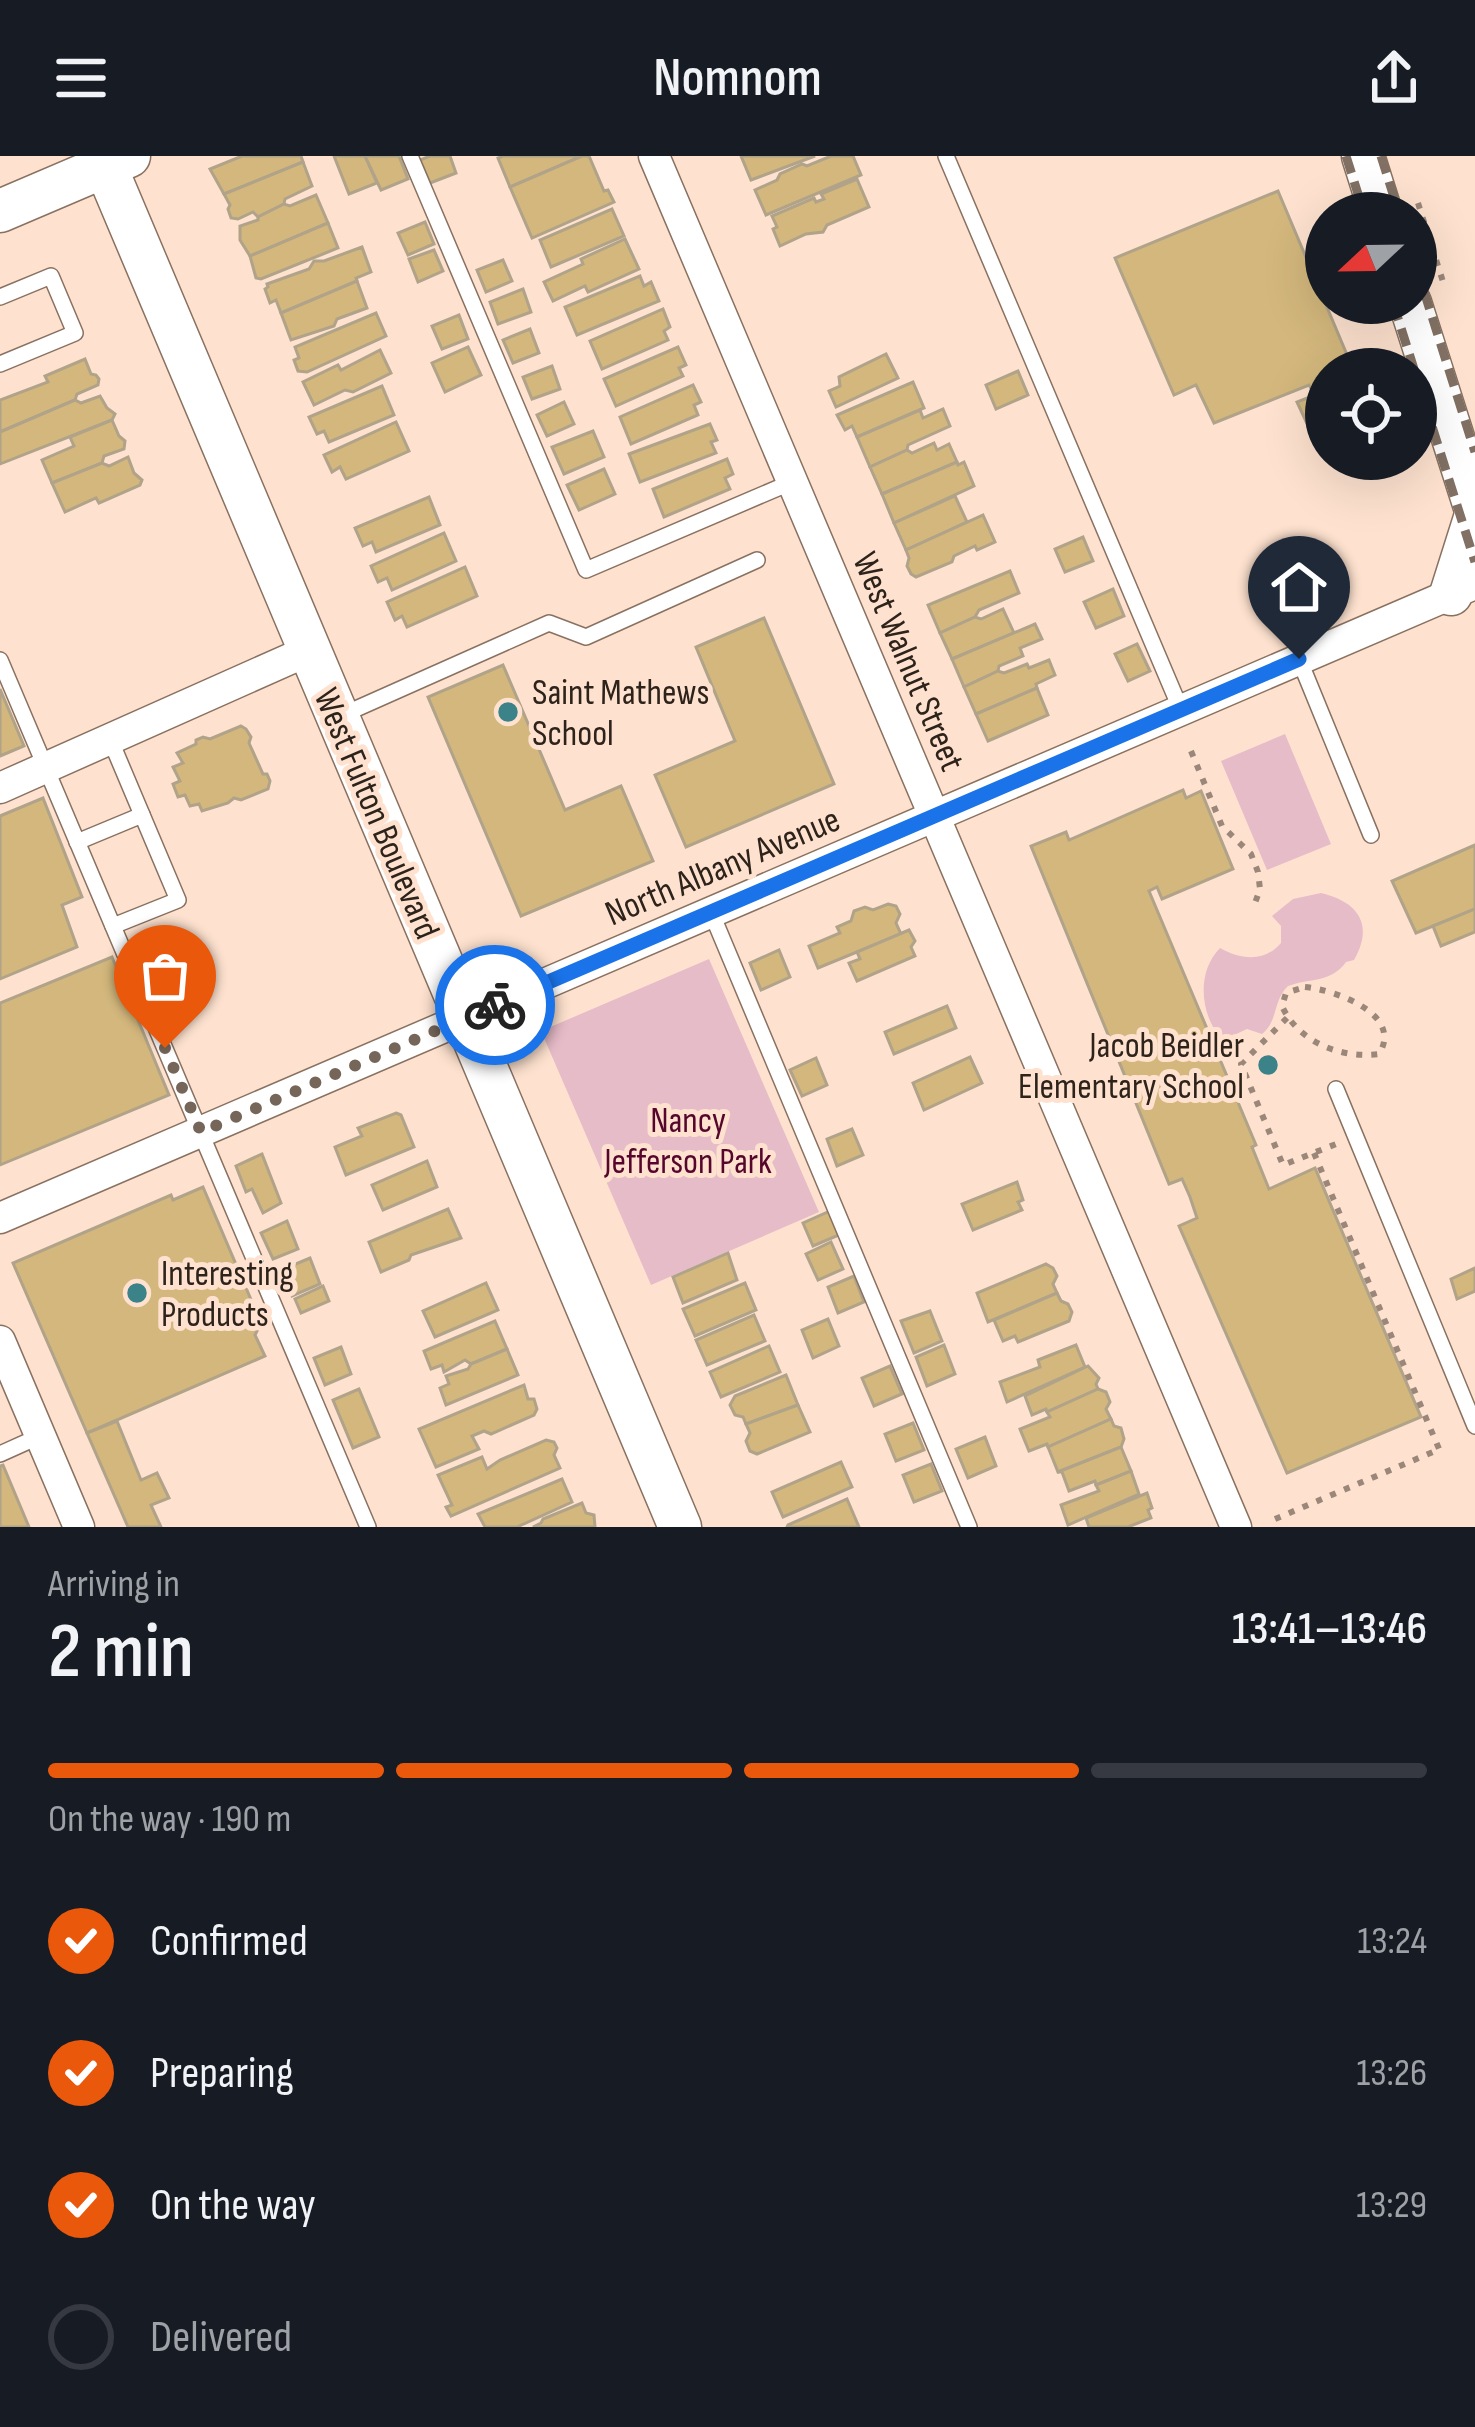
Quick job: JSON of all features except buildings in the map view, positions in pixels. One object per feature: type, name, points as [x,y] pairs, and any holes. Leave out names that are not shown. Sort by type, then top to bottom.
[{"type":"street","name":"West Walnut Street","points":[[654,156],[1236,1527]]},
{"type":"street","points":[[1363,156],[1389,192]]},
{"type":"street","points":[[0,211],[112,159]]},
{"type":"street","name":"West Fulton Boulevard","points":[[112,159],[338,718],[680,1527]]},
{"type":"street","points":[[1434,324],[1475,507]]},
{"type":"street","points":[[1463,588],[1475,518]]},
{"type":"street","name":"North Albany Avenue","points":[[0,1218],[1463,588]]},
{"type":"street","points":[[0,788],[310,650]]},
{"type":"street","points":[[0,1341],[79,1527]]},
{"type":"lane","points":[[410,156],[586,570],[792,482]]},
{"type":"lane","points":[[946,156],[1180,710]]},
{"type":"lane","points":[[0,297],[51,276],[75,333],[0,364]]},
{"type":"lane","points":[[338,718],[549,623],[586,638],[757,560]]},
{"type":"lane","points":[[1299,659],[1371,835]]},
{"type":"lane","points":[[0,660],[368,1527]]},
{"type":"lane","points":[[110,739],[178,901],[113,926]]},
{"type":"lane","points":[[77,842],[142,815]]},
{"type":"lane","points":[[711,912],[969,1527]]},
{"type":"lane","points":[[1336,1089],[1475,1426]]},
{"type":"lane","points":[[0,1454],[40,1436]]},
{"type":"path","points":[[1191,751],[1222,826],[1251,854],[1259,889],[1254,906]]},
{"type":"path","points":[[1304,987],[1327,989],[1373,1016],[1383,1027],[1385,1044],[1379,1054],[1361,1057],[1333,1051],[1303,1034],[1287,1018],[1282,1006],[1286,993],[1304,987]]},
{"type":"path","points":[[1287,1018],[1241,1064],[1283,1166],[1356,1135]]},
{"type":"path","points":[[1275,1519],[1441,1452],[1314,1153]]},
{"type":"green space","points":[[1285,734],[1331,844],[1267,870],[1221,761]]},
{"type":"green space","points":[[1321,893],[1345,902],[1359,917],[1363,936],[1354,960],[1327,977],[1288,986],[1262,1034],[1247,1029],[1226,1043],[1206,1009],[1204,983],[1212,958],[1220,948],[1244,957],[1275,949],[1281,943],[1281,926],[1272,916],[1293,899]]},
{"type":"green space","name":"Nancy Jefferson Park","points":[[709,959],[819,1212],[651,1285],[541,1031]]},
{"type":"railway","points":[[1346,156],[1357,192]]},
{"type":"railway","points":[[1381,156],[1392,192]]},
{"type":"railway","points":[[1400,324],[1407,348]]},
{"type":"railway","points":[[1434,324],[1475,452]]},
{"type":"railway","points":[[1437,442],[1475,562]]},
{"type":"way so far","points":[[165,1048],[201,1132],[495,1005]]},
{"type":"place","name":"Saint Mathews School","points":[[508,712]]},
{"type":"place","name":"Jacob Beidler Elementary School","points":[[1268,1065]]},
{"type":"place","name":"Interesting Products","points":[[137,1293]]},
{"type":"route","points":[[495,1005],[1299,659]]}]
